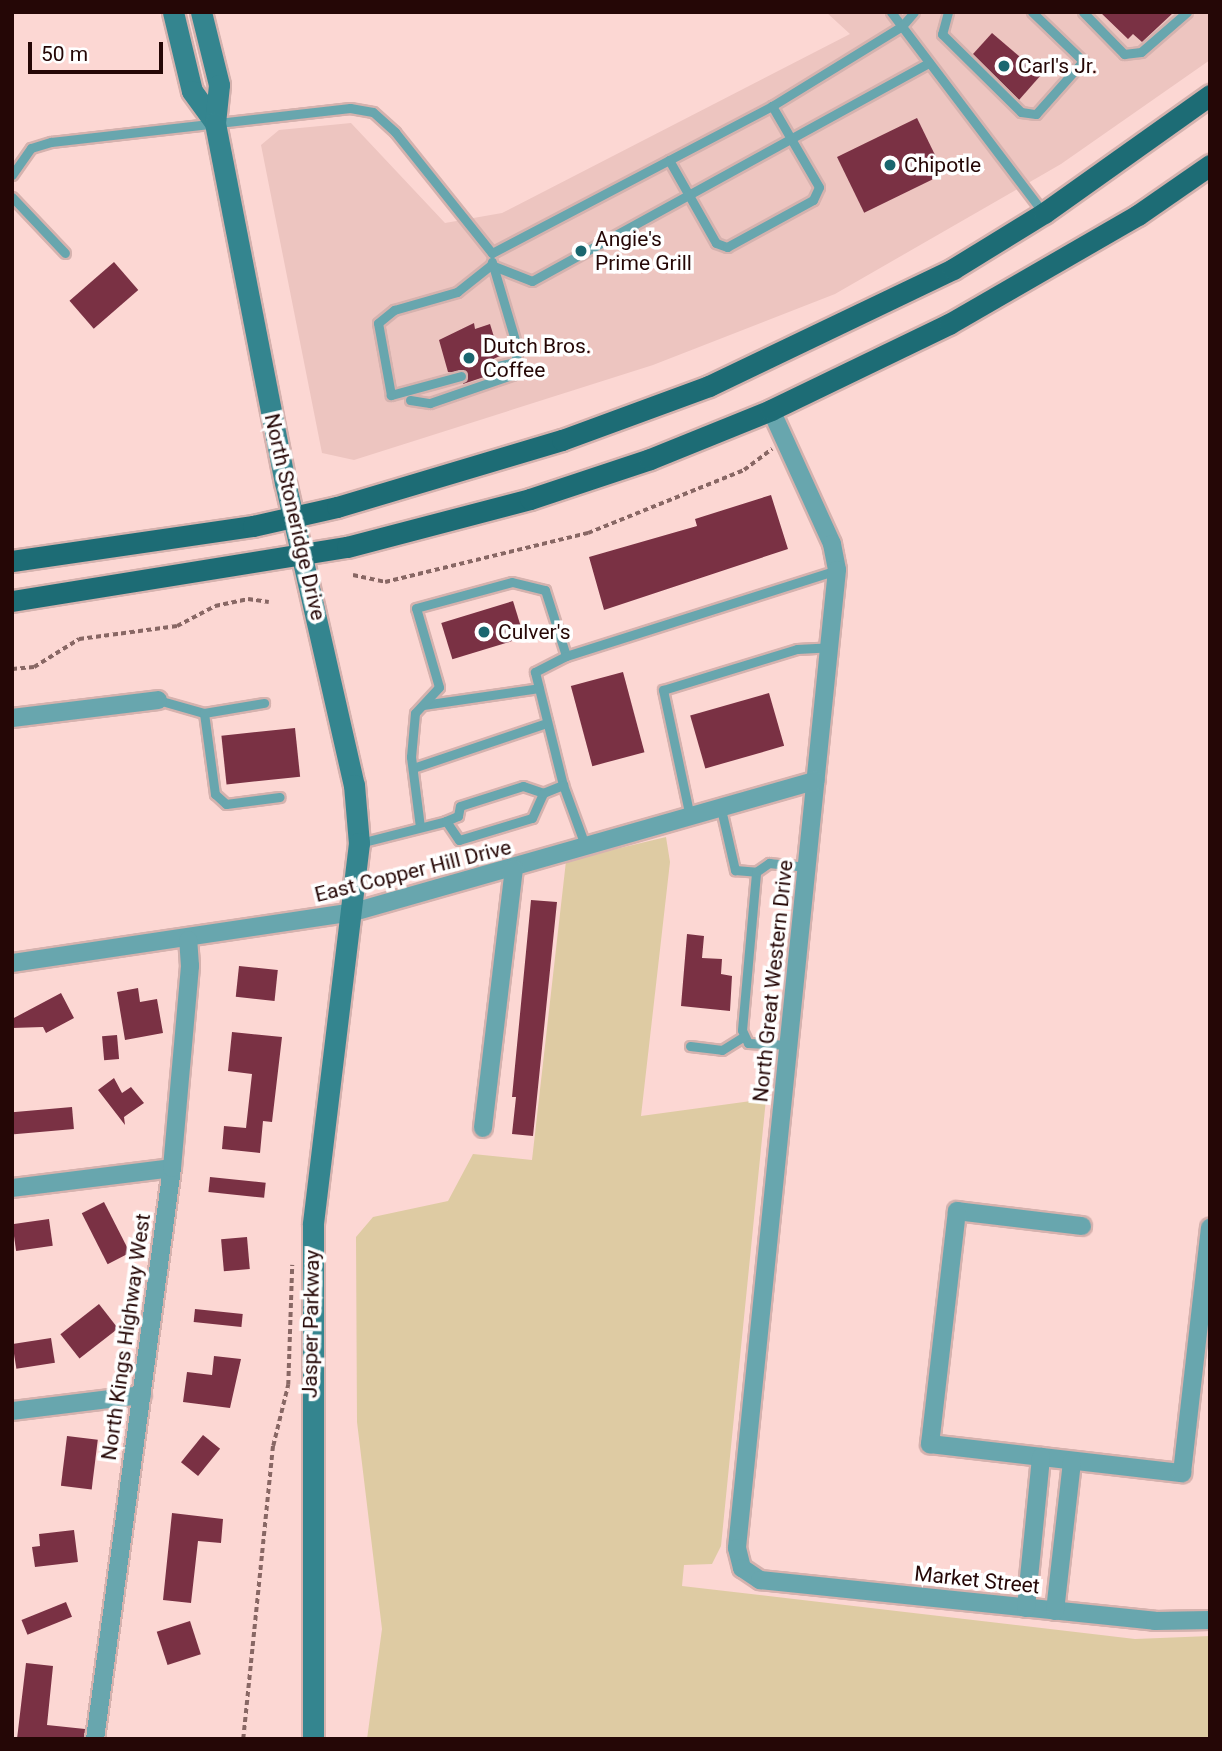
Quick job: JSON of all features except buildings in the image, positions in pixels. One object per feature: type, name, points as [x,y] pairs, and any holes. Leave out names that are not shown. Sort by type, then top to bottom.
[{"type":"main road","name":"North Stoneridge Drive","points":[[173,12],[192,92],[215,123]]},
{"type":"main road","name":"North Stoneridge Drive","points":[[201,12],[219,85],[215,123],[294,517],[354,785],[359,843],[354,912]]},
{"type":"main road","points":[[12,561],[294,517],[562,440],[709,386],[953,269],[1044,213],[1210,95]]},
{"type":"main road","points":[[12,601],[304,556],[530,499],[771,410],[1051,267],[1210,165]]},
{"type":"main road","name":"Jasper Parkway","points":[[313,1739],[313,1224],[354,912]]},
{"type":"street","name":"North Great Western Drive","points":[[743,1568],[737,1548],[837,570],[832,544],[771,410]]},
{"type":"street","points":[[12,718],[158,700]]},
{"type":"street","name":"East Copper Hill Drive","points":[[12,964],[188,940],[354,912],[514,869],[816,780]]},
{"type":"street","points":[[483,1128],[514,869]]},
{"type":"street","name":"North Kings Highway West","points":[[95,1739],[172,1168],[190,966],[188,940]]},
{"type":"street","points":[[12,1188],[172,1168]]},
{"type":"street","points":[[1082,1226],[957,1211],[930,1444],[1182,1474],[1210,1228]]},
{"type":"street","points":[[12,1411],[142,1395]]},
{"type":"street","points":[[1027,1608],[1041,1457]]},
{"type":"street","points":[[1055,1611],[1072,1461]]},
{"type":"street","name":"Market Street","points":[[743,1568],[760,1580],[1154,1621],[1210,1620]]},
{"type":"lane","points":[[891,12],[1044,213]]},
{"type":"lane","points":[[492,253],[772,106],[902,26],[914,12]]},
{"type":"lane","points":[[948,12],[942,34],[1021,112],[1036,114],[1083,61],[1032,12]]},
{"type":"lane","points":[[1083,12],[1124,54],[1141,52],[1187,12]]},
{"type":"lane","points":[[491,265],[532,281],[792,142],[929,63]]},
{"type":"lane","points":[[669,160],[716,243],[727,247],[813,200],[818,187],[772,106]]},
{"type":"lane","points":[[12,175],[31,148],[51,142],[350,107],[373,112],[492,253],[491,265],[518,349],[516,361],[503,381],[430,403],[410,400]]},
{"type":"lane","points":[[12,197],[65,253]]},
{"type":"lane","points":[[461,376],[391,394],[378,323],[394,310],[457,292],[491,265]]},
{"type":"lane","points":[[490,372],[516,361]]},
{"type":"lane","points":[[586,848],[563,785],[535,672],[566,656],[837,570]]},
{"type":"lane","points":[[420,827],[413,768],[415,713],[439,687],[416,608],[512,582],[545,590],[566,656]]},
{"type":"lane","points":[[690,818],[663,690],[797,649],[830,647]]},
{"type":"lane","points":[[423,705],[539,688]]},
{"type":"lane","points":[[158,700],[204,713],[264,704]]},
{"type":"lane","points":[[204,713],[215,794],[226,804],[280,797]]},
{"type":"lane","points":[[413,768],[547,723]]},
{"type":"lane","points":[[359,843],[446,821],[458,816],[460,806],[523,786],[543,793],[563,785]]},
{"type":"lane","points":[[446,821],[458,840],[532,818],[543,793]]},
{"type":"lane","points":[[721,808],[735,870],[757,872],[769,863],[807,867]]},
{"type":"lane","points":[[757,872],[744,1036],[748,1043],[789,1045]]},
{"type":"lane","points":[[690,1046],[722,1050],[744,1036]]},
{"type":"path","points":[[354,575],[385,582],[588,533],[744,470],[783,438]]},
{"type":"path","points":[[12,669],[34,667],[79,639],[177,626],[215,606],[248,599],[270,602]]},
{"type":"path","points":[[243,1739],[273,1446],[288,1385],[292,1257]]},
{"type":"shaded area","points":[[826,12],[1210,12],[1210,60],[1061,164],[835,294],[653,365],[354,460],[322,453],[261,145],[279,130],[351,123],[445,223],[502,213],[850,34]]},
{"type":"shaded area","points":[[666,837],[670,862],[641,1116],[766,1099],[721,1546],[712,1564],[684,1565],[682,1586],[1135,1639],[1210,1636],[1210,1739],[367,1739],[382,1629],[357,1422],[356,1237],[373,1217],[448,1201],[473,1154],[532,1160],[566,861]]},
{"type":"place","name":"Carl's Jr.","points":[[1004,66]]},
{"type":"place","name":"Chipotle","points":[[890,165]]},
{"type":"place","name":"Angie's Prime Grill","points":[[581,251]]},
{"type":"place","name":"Dutch Bros. Coffee","points":[[469,358]]},
{"type":"place","name":"Culver's","points":[[484,632]]}]
